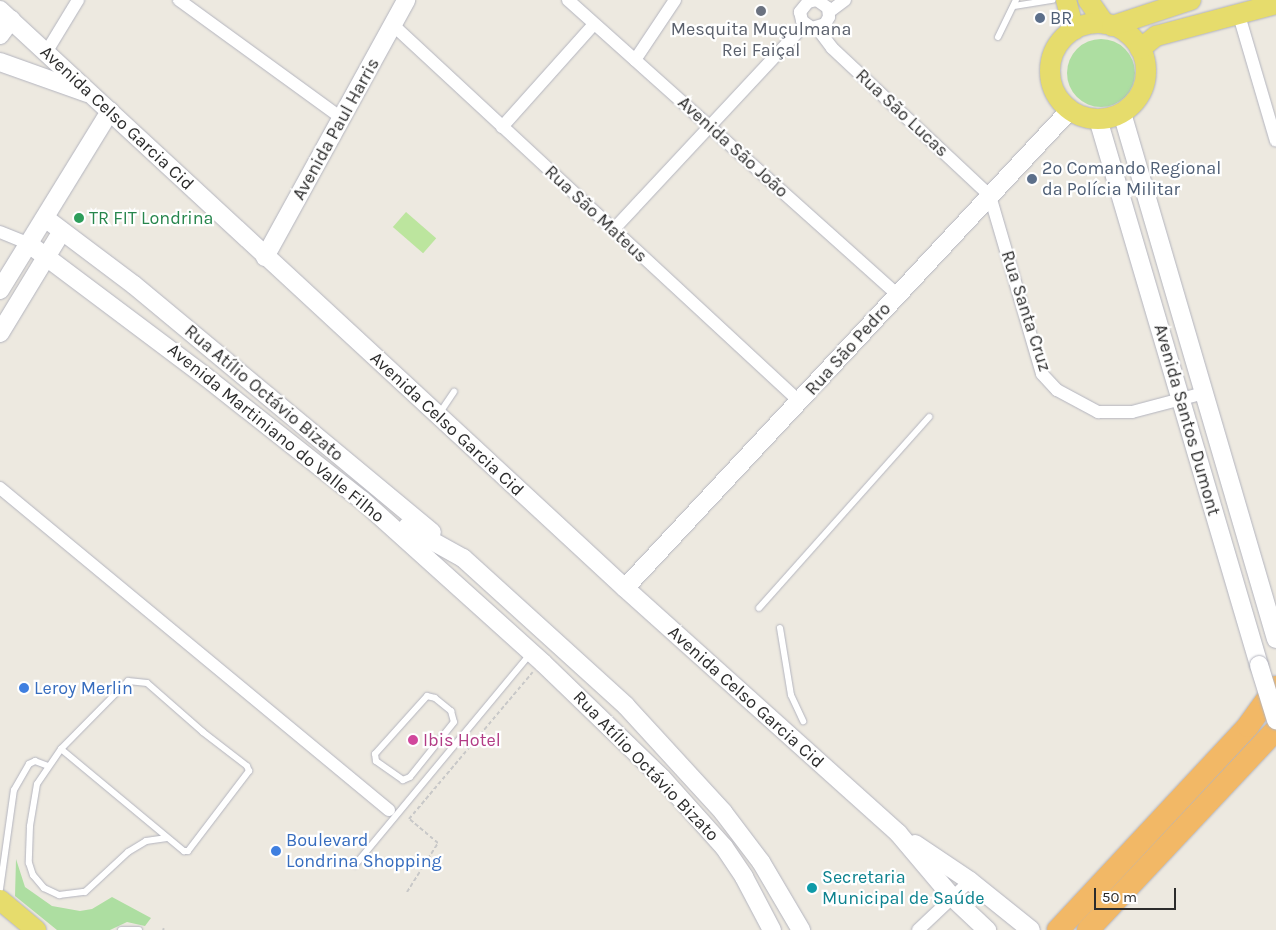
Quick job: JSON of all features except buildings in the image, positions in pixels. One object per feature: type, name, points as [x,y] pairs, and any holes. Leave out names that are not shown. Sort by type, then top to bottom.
[{"type":"highway","points":[[1058,930],[1248,726],[1276,687]]},
{"type":"highway","points":[[1088,930],[1276,730]]},
{"type":"main road","points":[[1066,0],[1074,30]]},
{"type":"main road","points":[[1088,0],[1108,25],[1123,31],[1140,49],[1146,77],[1134,103],[1122,113],[1098,119],[1070,110],[1058,99],[1052,84],[1050,69],[1054,53],[1062,40],[1074,30],[1108,25],[1191,0]]},
{"type":"main road","points":[[1140,49],[1156,36],[1238,12],[1276,4]]},
{"type":"main road","points":[[0,900],[36,930]]},
{"type":"street","points":[[26,70],[47,51],[78,0]]},
{"type":"street","name":"Avenida São João","points":[[568,0],[897,294]]},
{"type":"street","points":[[635,60],[675,0]]},
{"type":"street","points":[[614,229],[708,124],[811,26],[827,21],[829,12],[825,4],[817,0],[804,4],[800,12],[811,26]]},
{"type":"street","points":[[829,12],[845,0]]},
{"type":"street","points":[[186,2],[340,117]]},
{"type":"street","name":"Avenida Paul Harris","points":[[265,257],[340,117],[393,25],[402,2]]},
{"type":"street","points":[[1238,12],[1276,142]]},
{"type":"street","points":[[0,35],[5,15]]},
{"type":"street","name":"Avenida Celso Garcia Cid","points":[[5,15],[47,51],[265,257],[625,588],[898,833],[970,881],[1021,921]]},
{"type":"street","points":[[502,127],[594,24]]},
{"type":"street","name":"Rua São Mateus","points":[[393,25],[800,402]]},
{"type":"street","name":"Rua São Lucas","points":[[811,26],[990,196]]},
{"type":"street","points":[[0,62],[96,97]]},
{"type":"street","name":"Rua São Pedro","points":[[625,588],[1070,110]]},
{"type":"street","points":[[0,290],[110,112]]},
{"type":"street","name":"Avenida Santos Dumont","points":[[1122,113],[1276,639]]},
{"type":"street","name":"Avenida Santos Dumont","points":[[1098,119],[1276,720]]},
{"type":"street","name":"Rua Santa Cruz","points":[[990,196],[1042,374],[1056,390],[1098,412],[1132,412],[1204,393]]},
{"type":"street","name":"Rua Atílio Octávio Bizato","points":[[45,218],[134,285],[463,558]]},
{"type":"street","points":[[0,333],[62,231]]},
{"type":"street","points":[[0,232],[28,244]]},
{"type":"street","name":"Avenida Martiniano do Valle Filho","points":[[28,244],[48,256],[362,500],[496,622]]},
{"type":"street","points":[[0,488],[389,810]]},
{"type":"street","points":[[362,500],[372,498],[417,535],[463,558],[626,706],[723,812],[761,862],[801,930]]},
{"type":"street","name":"Rua Atílio Octávio Bizato","points":[[496,622],[536,657],[662,778],[713,834],[744,877],[772,930]]},
{"type":"street","name":"Avenida Celso Garcia Cid","points":[[898,833],[952,898],[987,930]]},
{"type":"street","points":[[918,930],[970,881]]},
{"type":"street","points":[[987,930],[989,919],[999,912],[1021,921]]},
{"type":"lane","points":[[998,36],[1015,3],[1053,0]]},
{"type":"lane","points":[[438,415],[454,392]]},
{"type":"lane","points":[[760,608],[930,417]]},
{"type":"lane","points":[[780,628],[791,695],[803,721]]},
{"type":"lane","points":[[355,865],[536,657]]},
{"type":"lane","points":[[61,749],[167,838],[188,851],[249,771],[248,766],[209,737],[147,683],[136,680],[122,685],[61,749],[37,784],[30,826],[29,863],[33,875],[52,893],[59,895],[86,892],[128,852],[146,841],[167,838]]},
{"type":"lane","points":[[426,696],[435,698],[451,711],[454,722],[410,777],[403,780],[398,778],[376,761],[375,754],[426,696]]},
{"type":"lane","points":[[0,888],[14,790],[29,764],[34,761],[48,766]]},
{"type":"lane","points":[[121,930],[139,930]]},
{"type":"path","points":[[407,892],[438,843],[409,819],[536,657]]},
{"type":"green space","points":[[1101,39],[1114,42],[1125,49],[1132,60],[1135,73],[1132,86],[1125,97],[1114,104],[1101,107],[1088,104],[1077,97],[1070,86],[1067,73],[1070,60],[1077,49],[1088,42]]},
{"type":"green space","points":[[406,212],[436,238],[423,253],[393,227]]},
{"type":"green space","points":[[16,859],[25,887],[52,906],[80,911],[92,909],[112,897],[151,918],[145,926],[127,922],[110,930],[57,930],[15,896]]},
{"type":"place","name":"Mesquita Muçulmana Rei Faiçal","points":[[761,11]]},
{"type":"place","name":"BR","points":[[1040,18]]},
{"type":"place","name":"2º Comando Regional da Polícia Militar","points":[[1032,179]]},
{"type":"place","name":"TR FIT Londrina","points":[[79,218]]},
{"type":"place","name":"Leroy Merlin","points":[[24,688]]},
{"type":"place","name":"Ibis Hotel","points":[[413,740]]},
{"type":"place","name":"Boulevard Londrina Shopping","points":[[276,851]]},
{"type":"place","name":"Secretaria Municipal de Saúde","points":[[812,888]]}]
